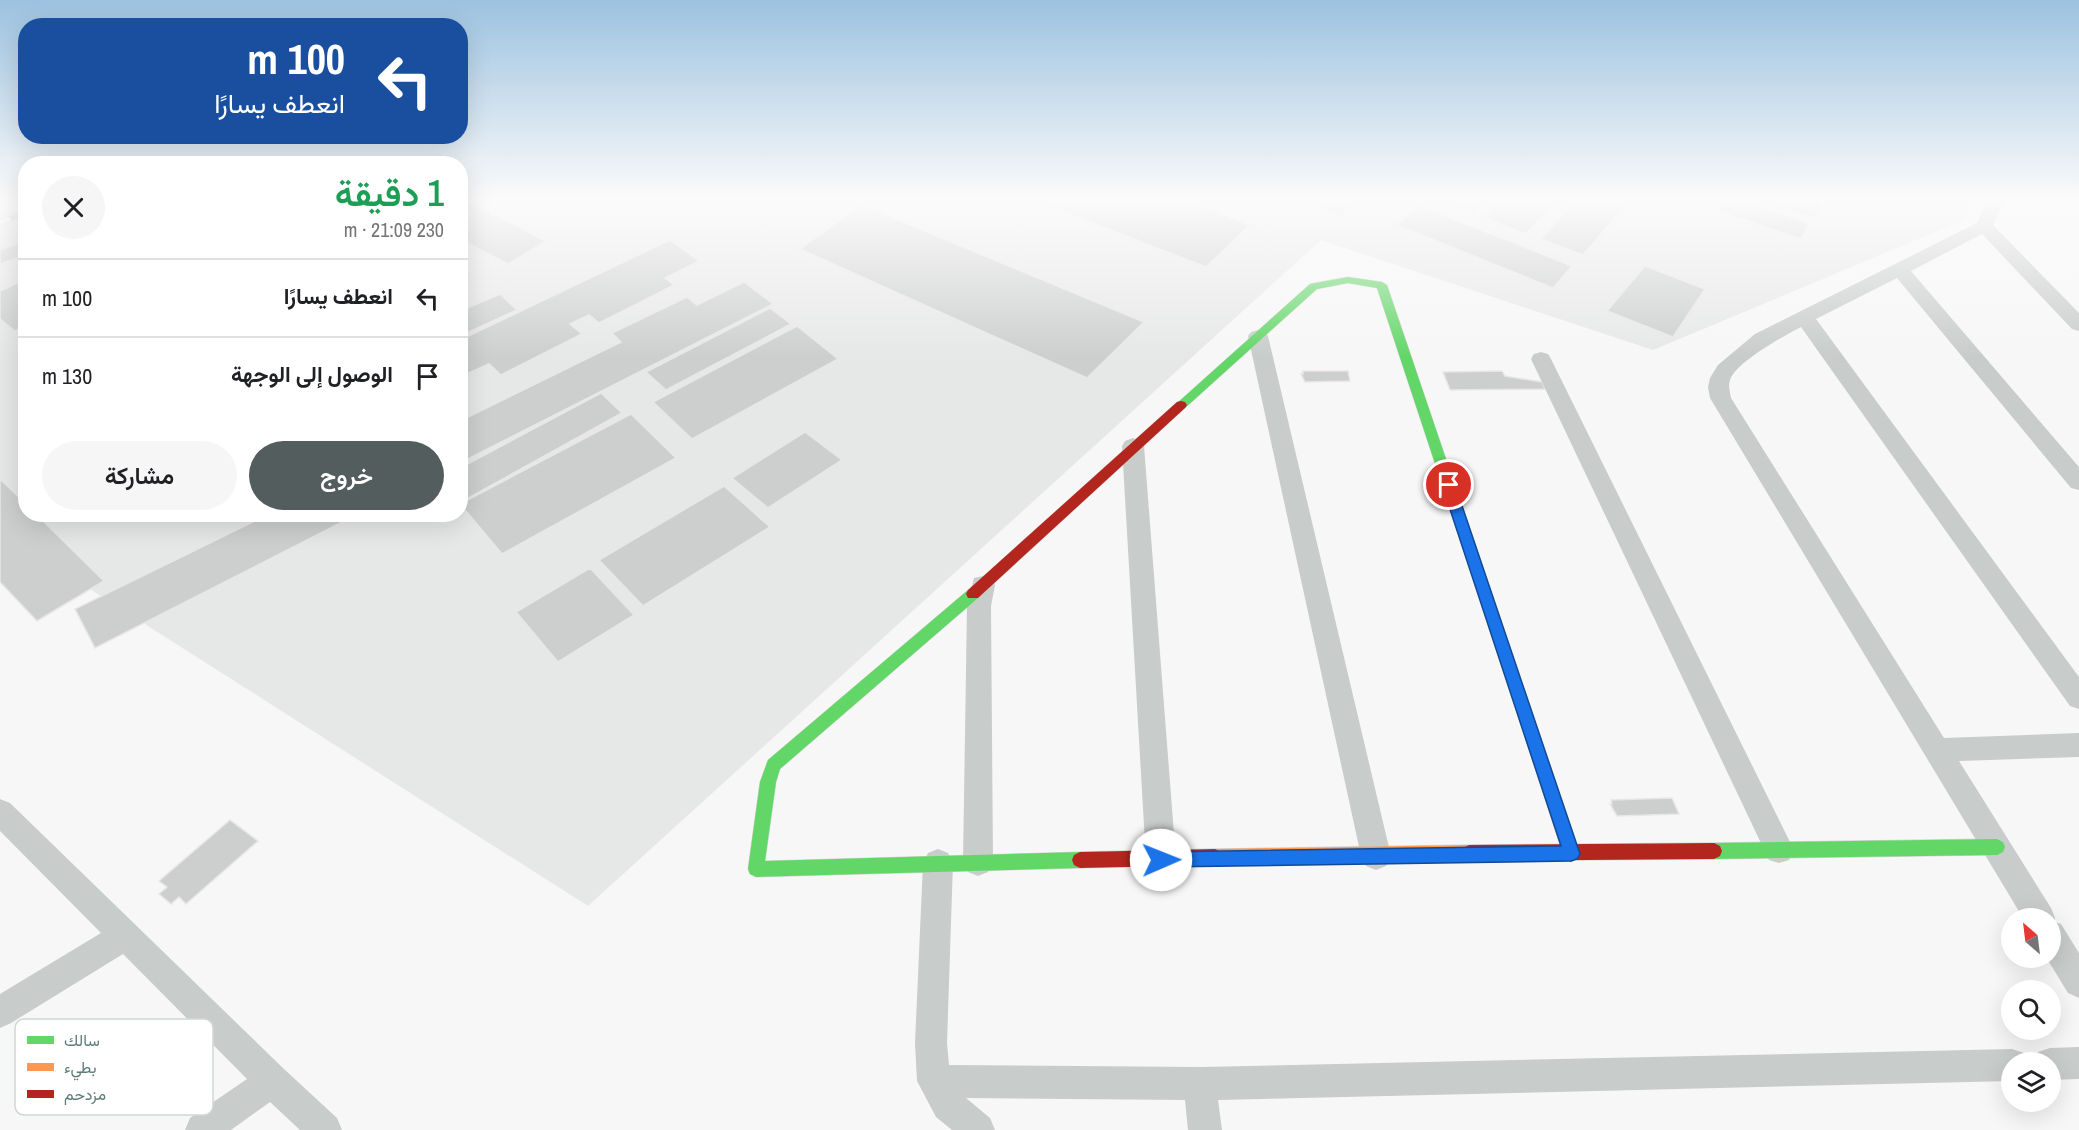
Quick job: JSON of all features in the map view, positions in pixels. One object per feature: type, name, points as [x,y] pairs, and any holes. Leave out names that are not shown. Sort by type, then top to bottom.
[{"type":"street","points":[[1932,252],[1762,339],[1725,370],[1718,387],[1721,398],[2034,908]]},
{"type":"street","points":[[2009,252],[2079,325]]},
{"type":"street","points":[[1899,268],[2079,482]]},
{"type":"street","points":[[1571,854],[1382,285],[1353,279],[1330,281],[1314,286],[1133,446],[984,585],[772,765],[756,869],[978,862],[1571,854],[1996,847]]},
{"type":"street","points":[[1804,317],[2075,686]]},
{"type":"street","points":[[1258,336],[1376,856]]},
{"type":"street","points":[[1541,359],[1779,850]]},
{"type":"street","points":[[1133,446],[1161,860]]},
{"type":"street","points":[[978,862],[979,606],[984,585]]},
{"type":"street","points":[[1937,750],[2079,745]]},
{"type":"street","points":[[0,812],[210,1019]]},
{"type":"street","points":[[938,863],[931,1043],[934,1081],[948,1105],[978,1130]]},
{"type":"street","points":[[0,1012],[126,935]]},
{"type":"street","points":[[2061,953],[2079,982]]},
{"type":"street","points":[[213,1022],[325,1130]]},
{"type":"street","points":[[2061,1064],[2079,1063]]},
{"type":"street","points":[[934,1081],[1200,1084],[2001,1065]]},
{"type":"street","points":[[202,1130],[272,1081]]},
{"type":"street","points":[[1200,1084],[1204,1130]]},
{"type":"shaded area","points":[[0,252],[18,252],[18,522],[468,522],[468,252],[1308,252],[588,906],[0,532]]},
{"type":"shaded area","points":[[1356,252],[1888,252],[1653,350]]},
{"type":"building","points":[[0,252],[18,252],[18,258],[0,264]]},
{"type":"building","points":[[484,252],[528,252],[508,264]]},
{"type":"building","points":[[645,252],[686,252],[699,261],[665,278],[674,285],[599,323],[589,315],[570,324],[582,334],[501,375],[489,364],[468,373],[468,336]]},
{"type":"building","points":[[806,252],[975,252],[1144,322],[1087,378]]},
{"type":"building","points":[[1167,252],[1222,252],[1206,267]]},
{"type":"building","points":[[1463,252],[1536,252],[1572,266],[1553,288]]},
{"type":"building","points":[[1645,266],[1705,289],[1673,337],[1607,311]]},
{"type":"building","points":[[744,282],[773,304],[468,459],[468,417],[621,342],[612,333],[687,297],[697,305]]},
{"type":"building","points":[[18,283],[18,329],[15,331],[0,319],[0,291]]},
{"type":"building","points":[[500,294],[517,310],[468,332],[468,308]]},
{"type":"building","points":[[770,308],[791,324],[666,390],[646,372]]},
{"type":"building","points":[[797,326],[838,359],[692,439],[653,402]]},
{"type":"building","points":[[1303,371],[1348,371],[1350,381],[1305,382],[1301,374]]},
{"type":"building","points":[[1502,371],[1505,376],[1542,382],[1545,389],[1450,390],[1443,372]]},
{"type":"building","points":[[601,393],[622,413],[468,498],[468,464]]},
{"type":"building","points":[[631,414],[676,458],[502,554],[468,514],[468,500]]},
{"type":"building","points":[[805,432],[842,460],[768,508],[732,478]]},
{"type":"building","points":[[0,479],[18,496],[18,522],[44,522],[104,581],[37,621],[0,582]]},
{"type":"building","points":[[724,486],[770,527],[643,606],[599,560]]},
{"type":"building","points":[[253,522],[342,522],[95,648],[75,609]]},
{"type":"building","points":[[590,568],[634,615],[558,662],[516,612]]},
{"type":"building","points":[[1672,798],[1679,814],[1617,816],[1610,804],[1612,804],[1611,800]]},
{"type":"building","points":[[230,820],[258,841],[186,904],[179,897],[171,904],[159,894],[167,887],[159,881]]},
{"type":"traffic: fast","points":[[1181,405],[1314,286],[1348,280],[1382,285],[1499,636]]},
{"type":"traffic: fast","points":[[973,594],[773,765],[768,782],[756,869],[1080,860]]},
{"type":"traffic: fast","points":[[1714,851],[1997,847]]},
{"type":"traffic: slow","points":[[1499,636],[1571,854]]},
{"type":"traffic: slow","points":[[1215,857],[1469,853]]},
{"type":"traffic: jam","points":[[973,594],[1181,405]]},
{"type":"traffic: jam","points":[[1469,853],[1714,851]]},
{"type":"traffic: jam","points":[[1080,860],[1215,857]]},
{"type":"route","points":[[1161,860],[1571,854],[1449,485]]}]
